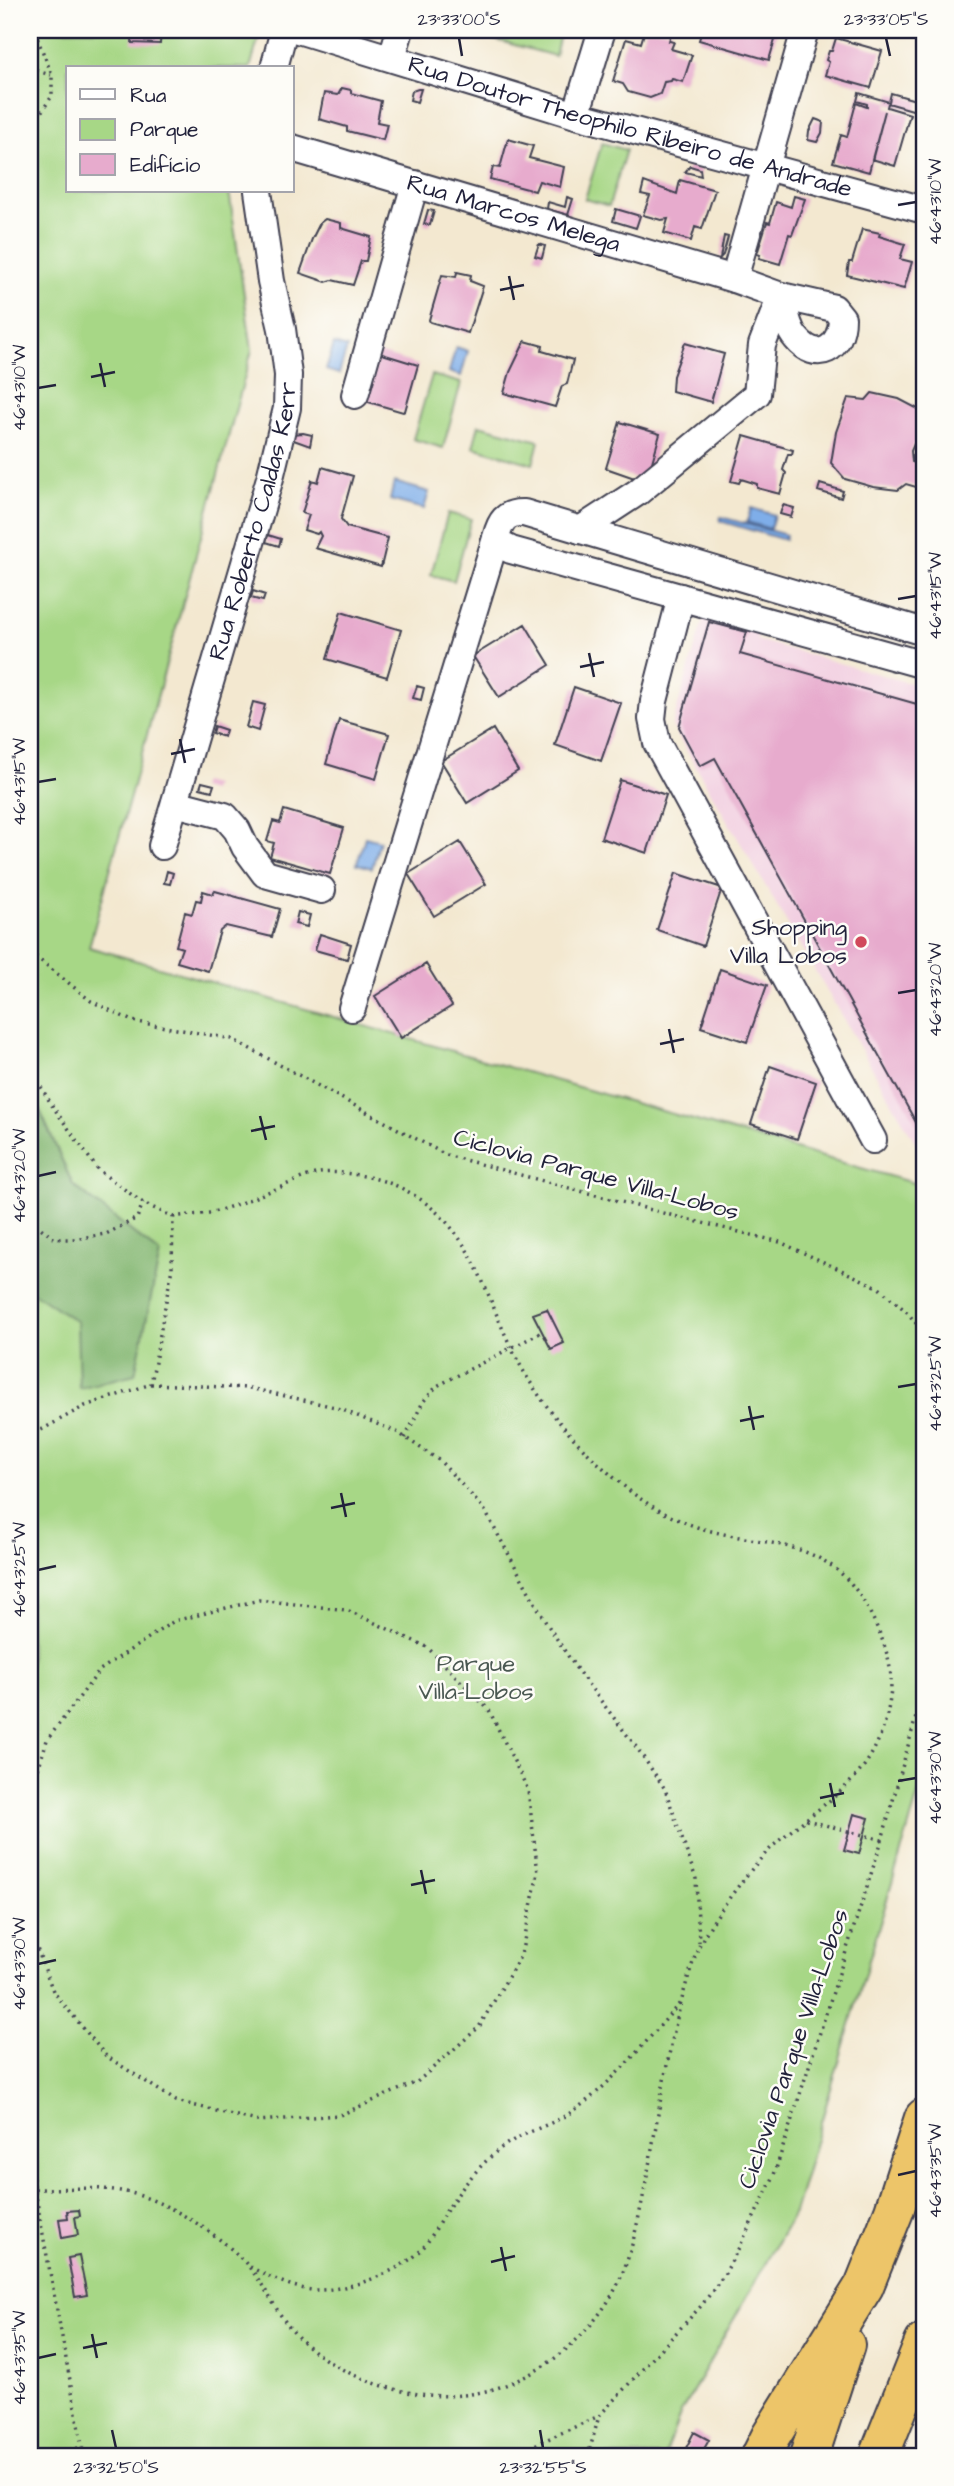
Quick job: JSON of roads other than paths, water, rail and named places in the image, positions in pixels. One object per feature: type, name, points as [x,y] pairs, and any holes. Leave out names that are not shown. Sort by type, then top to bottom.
[{"type":"highway","points":[[809,2456],[864,2286],[894,2211],[924,2118]]},
{"type":"highway","points":[[761,2456],[771,2435],[864,2286]]},
{"type":"highway","points":[[879,2456],[924,2343]]},
{"type":"street","points":[[275,66],[284,30]]},
{"type":"street","name":"Rua Doutor Theophilo Ribeiro de Andrade","points":[[298,30],[576,115],[924,210]]},
{"type":"street","points":[[393,57],[400,30]]},
{"type":"street","points":[[576,115],[602,30]]},
{"type":"street","points":[[734,279],[805,30]]},
{"type":"street","name":"Rua Marcos Melega","points":[[294,149],[734,279],[781,296],[762,345],[757,394],[638,492],[580,530]]},
{"type":"street","points":[[355,395],[415,184]]},
{"type":"street","name":"Rua Roberto Caldas Kerr","points":[[162,846],[271,478],[288,408],[288,375],[282,329],[271,281],[258,192]]},
{"type":"street","points":[[352,1008],[500,523],[508,515],[514,512],[524,513],[924,632]]},
{"type":"street","points":[[496,538],[501,545],[511,550],[924,665]]},
{"type":"street","points":[[738,613],[748,579]]},
{"type":"street","points":[[681,597],[654,701],[652,719],[657,743],[873,1140]]},
{"type":"street","points":[[175,803],[225,816],[265,874],[322,890]]},
{"type":"water","points":[[334,344],[347,348],[339,374],[326,370]]},
{"type":"water","points":[[456,347],[468,351],[461,376],[449,372]]},
{"type":"water","points":[[394,482],[429,492],[424,509],[390,500]]},
{"type":"water","points":[[751,508],[774,515],[770,529],[747,522]]},
{"type":"water","points":[[721,517],[786,535],[785,540],[720,521]]},
{"type":"water","points":[[365,837],[380,841],[372,868],[357,864]]},
{"type":"place","name":"Shopping Villa Lobos","points":[[861,942]]},
{"type":"park label","name":"Parque Villa-Lobos","points":[[476,1678]]}]
